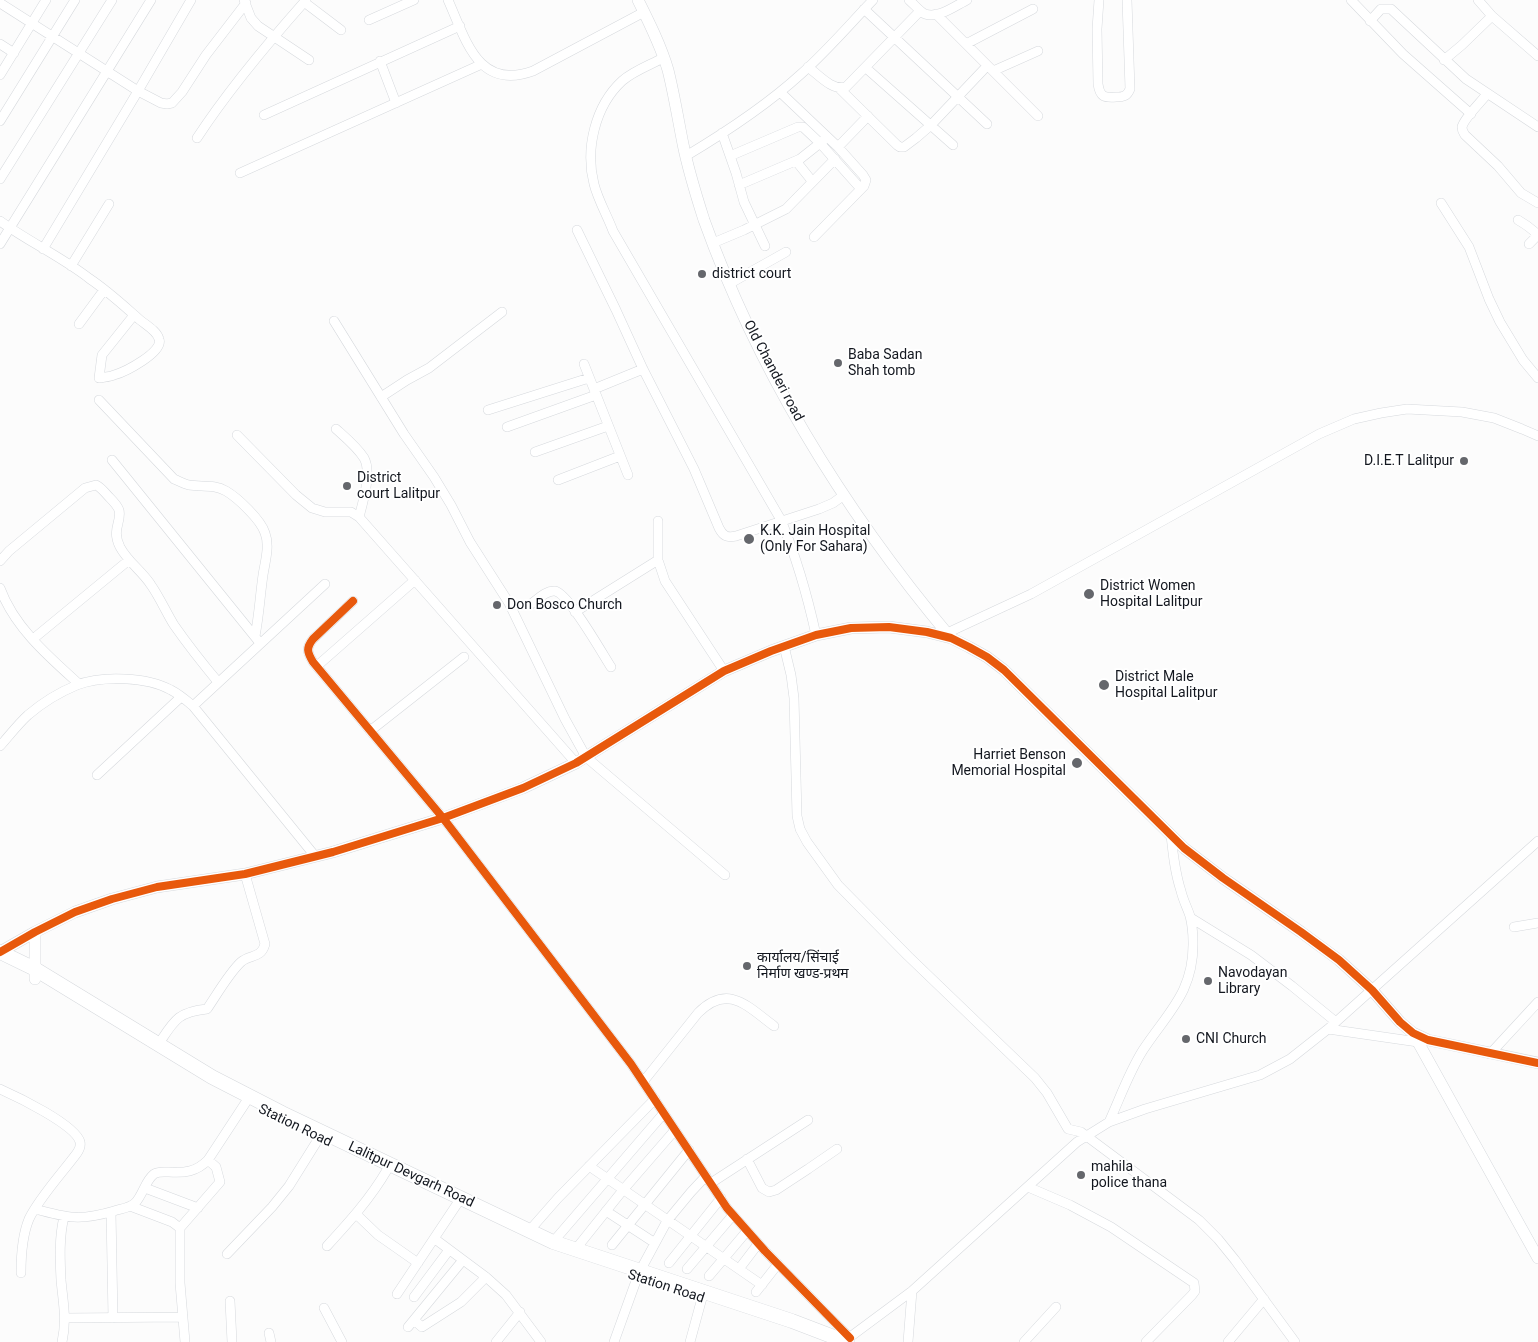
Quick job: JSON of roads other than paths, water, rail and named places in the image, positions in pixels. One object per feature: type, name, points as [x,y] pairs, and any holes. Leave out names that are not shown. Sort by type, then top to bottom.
[{"type":"main road","name":"Lalitpur Devgarh Road","points":[[0,952],[212,1077],[282,1114],[529,1231],[639,1275],[792,1321],[846,1341]]},
{"type":"main road","name":"Station Road","points":[[0,962],[35,974],[206,1082],[538,1242],[639,1275],[830,1342]]},
{"type":"street","points":[[0,76],[46,0]]},
{"type":"street","points":[[0,121],[75,0]]},
{"type":"street","points":[[0,179],[112,0]]},
{"type":"street","points":[[0,244],[151,0]]},
{"type":"street","points":[[43,248],[191,0]]},
{"type":"street","points":[[369,20],[414,0]]},
{"type":"street","points":[[448,0],[475,56],[482,64],[497,74],[508,77],[533,71],[644,12]]},
{"type":"street","name":"Old Chanderi road","points":[[638,0],[665,64],[692,182],[713,243],[729,284],[761,353],[813,446],[844,495],[892,565],[949,636]]},
{"type":"street","points":[[686,156],[780,92],[808,67],[873,0]]},
{"type":"street","points":[[909,0],[920,10],[930,15],[967,0]]},
{"type":"street","points":[[1098,0],[1098,84],[1099,91],[1107,98],[1124,97],[1128,95],[1130,89],[1127,0]]},
{"type":"street","points":[[1351,0],[1403,54],[1471,114]]},
{"type":"street","points":[[1478,0],[1492,16],[1538,56]]},
{"type":"street","points":[[197,138],[229,91],[305,1],[342,30]]},
{"type":"street","points":[[0,3],[138,91],[161,103],[167,104],[172,102],[182,92],[206,55],[245,2]]},
{"type":"street","points":[[245,2],[258,26],[309,60]]},
{"type":"street","points":[[864,9],[987,124]]},
{"type":"street","points":[[966,44],[1033,9]]},
{"type":"street","points":[[1370,20],[1381,9],[1391,10],[1466,79],[1538,126]]},
{"type":"street","points":[[840,89],[846,87],[866,68],[920,10]]},
{"type":"street","points":[[936,14],[1038,116]]},
{"type":"street","points":[[1444,60],[1492,16]]},
{"type":"street","points":[[264,115],[460,26]]},
{"type":"street","points":[[0,44],[14,53]]},
{"type":"street","points":[[808,67],[834,87],[840,89],[900,147],[908,144],[931,125],[990,68],[1038,51]]},
{"type":"street","points":[[380,62],[396,103]]},
{"type":"street","points":[[240,173],[482,64]]},
{"type":"street","points":[[665,64],[624,80],[603,105],[592,138],[590,165],[594,185],[613,231],[781,520],[806,589],[816,635]]},
{"type":"street","points":[[866,68],[953,145]]},
{"type":"street","points":[[780,92],[824,140],[835,159],[861,189]]},
{"type":"street","points":[[1487,94],[1462,126],[1462,131],[1526,197],[1538,203]]},
{"type":"street","points":[[838,147],[868,116]]},
{"type":"street","points":[[730,156],[800,126],[838,147],[865,178],[866,183],[814,237]]},
{"type":"street","points":[[722,133],[744,202],[764,246]]},
{"type":"street","points":[[739,185],[796,161],[824,140]]},
{"type":"street","points":[[713,243],[786,209],[835,159]]},
{"type":"street","points":[[796,161],[812,181]]},
{"type":"street","points":[[1441,203],[1469,247],[1500,322],[1523,360],[1538,378]]},
{"type":"street","points":[[71,266],[109,204]]},
{"type":"street","points":[[1518,220],[1538,235],[1529,244]]},
{"type":"street","points":[[0,221],[91,279],[134,315],[156,334],[160,343],[158,348],[146,358],[115,375],[99,378],[102,355],[134,315]]},
{"type":"street","points":[[577,230],[725,536],[730,538],[820,509],[844,495]]},
{"type":"street","points":[[729,284],[786,252]]},
{"type":"street","points":[[79,324],[104,290]]},
{"type":"street","points":[[380,398],[429,368],[502,312]]},
{"type":"street","points":[[334,322],[380,398],[434,477],[470,542],[509,603],[565,719],[582,760]]},
{"type":"street","points":[[584,364],[628,475]]},
{"type":"street","points":[[507,427],[595,392],[643,369]]},
{"type":"street","points":[[488,410],[589,378]]},
{"type":"street","points":[[99,400],[174,479],[190,485],[208,486],[227,492],[253,515],[261,525],[266,535],[267,551],[258,640]]},
{"type":"street","points":[[949,636],[1031,594],[1319,434],[1354,419],[1381,412],[1407,409],[1462,412],[1494,418],[1538,436]]},
{"type":"street","points":[[535,452],[608,426]]},
{"type":"street","points":[[336,429],[356,448],[365,460],[367,471],[366,485],[359,517]]},
{"type":"street","points":[[237,435],[296,495],[312,508],[325,512],[351,512],[359,517],[582,760],[725,875]]},
{"type":"street","points":[[558,480],[620,456]]},
{"type":"street","points":[[112,460],[258,640]]},
{"type":"street","points":[[0,561],[9,551],[85,488],[96,485],[116,505],[118,510],[116,537],[119,546],[128,560],[151,584],[173,623],[218,682]]},
{"type":"street","points":[[658,521],[658,560],[665,581],[724,671]]},
{"type":"street","points":[[33,639],[128,560]]},
{"type":"street","points":[[575,612],[658,560]]},
{"type":"street","points":[[317,666],[415,580]]},
{"type":"street","points":[[193,706],[258,640],[324,584]]},
{"type":"street","points":[[531,604],[545,594],[556,591],[566,599],[611,666]]},
{"type":"street","points":[[1,593],[20,624],[79,684]]},
{"type":"street","points":[[353,601],[308,644],[310,657],[443,818],[625,1056],[733,1215],[846,1341],[912,1291],[1086,1136],[1109,1122],[1271,1070],[1290,1059],[1336,1022],[1538,841]]},
{"type":"street","points":[[0,952],[75,912],[121,897],[157,888],[245,874],[315,856],[443,818],[523,788],[582,760],[724,671],[816,635],[851,628],[889,627],[949,636],[987,657],[1004,670],[1184,848],[1339,960],[1372,990],[1415,1038],[1538,1258]]},
{"type":"street","points":[[789,644],[794,698],[797,816],[800,829],[807,842],[832,878],[1035,1078],[1047,1093],[1062,1120],[1073,1130],[1086,1136],[1199,1220],[1218,1239],[1295,1342]]},
{"type":"street","points":[[370,731],[464,657]]},
{"type":"street","points":[[0,746],[28,715],[51,699],[79,684],[105,679],[136,679],[154,682],[171,689],[193,706],[315,856]]},
{"type":"street","points":[[97,775],[181,697]]},
{"type":"street","points":[[1109,1122],[1129,1075],[1143,1050],[1177,1003],[1186,985],[1192,963],[1191,918],[1181,894],[1175,870],[1171,835]]},
{"type":"street","points":[[158,1045],[176,1019],[188,1012],[207,1009],[242,962],[260,954],[264,950],[265,944],[245,874]]},
{"type":"street","points":[[1191,918],[1251,955],[1336,1022]]},
{"type":"street","points":[[1514,927],[1538,923]]},
{"type":"street","points":[[35,932],[35,974]]},
{"type":"street","points":[[643,1082],[698,1013],[707,1004],[716,999],[728,998],[743,1003],[774,1026]]},
{"type":"street","points":[[1490,1054],[1538,1002]]},
{"type":"street","points":[[1328,1029],[1428,1040],[1538,1063]]},
{"type":"street","points":[[0,1089],[60,1121],[73,1131],[80,1142],[77,1153],[28,1221],[21,1254],[21,1273]]},
{"type":"street","points":[[529,1231],[655,1099]]},
{"type":"street","points":[[35,1209],[64,1217],[94,1217],[130,1206],[140,1196],[154,1174],[160,1172],[186,1173],[208,1160],[246,1102]]},
{"type":"street","points":[[553,1242],[606,1178],[664,1113]]},
{"type":"street","points":[[614,1342],[639,1275],[655,1243],[667,1221],[691,1192],[708,1179],[747,1159],[808,1120]]},
{"type":"street","points":[[575,1250],[623,1190],[675,1130]]},
{"type":"street","points":[[228,1254],[289,1186],[320,1138]]},
{"type":"street","points":[[747,1159],[762,1188],[769,1192],[776,1190],[837,1148]]},
{"type":"street","points":[[612,1245],[688,1150]]},
{"type":"street","points":[[185,1342],[180,1283],[180,1228],[220,1182],[216,1167],[208,1160]]},
{"type":"street","points":[[589,1166],[762,1285]]},
{"type":"street","points":[[327,1246],[376,1190],[387,1170]]},
{"type":"street","points":[[1028,1187],[1112,1227],[1194,1283],[1195,1287],[1192,1295],[1146,1342]]},
{"type":"street","points":[[145,1188],[198,1208]]},
{"type":"street","points":[[669,1263],[721,1198]]},
{"type":"street","points":[[397,1294],[457,1204]]},
{"type":"street","points":[[130,1206],[172,1222],[180,1228]]},
{"type":"street","points":[[606,1211],[655,1243]]},
{"type":"street","points":[[111,1212],[113,1318]]},
{"type":"street","points":[[356,1214],[378,1235],[418,1264]]},
{"type":"street","points":[[687,1269],[733,1215]]},
{"type":"street","points":[[62,1342],[65,1318],[60,1247],[64,1217]]},
{"type":"street","points":[[709,1276],[748,1231]]},
{"type":"street","points":[[435,1239],[486,1277],[506,1295],[539,1341]]},
{"type":"street","points":[[738,1269],[758,1244]]},
{"type":"street","points":[[414,1297],[449,1250]]},
{"type":"street","points":[[463,1260],[411,1324],[422,1327],[461,1302],[486,1277]]},
{"type":"street","points":[[756,1292],[778,1264]]},
{"type":"street","points":[[908,1342],[912,1291]]},
{"type":"street","points":[[690,1342],[702,1298]]},
{"type":"street","points":[[1228,1342],[1264,1299]]},
{"type":"street","points":[[230,1301],[232,1342]]},
{"type":"street","points":[[1024,1342],[1056,1307]]},
{"type":"street","points":[[324,1308],[342,1342]]},
{"type":"street","points":[[496,1342],[520,1312]]},
{"type":"street","points":[[65,1318],[183,1317]]},
{"type":"place","name":"district court","points":[[702,274]]},
{"type":"place","name":"Baba Sadan Shah tomb","points":[[838,363]]},
{"type":"place","name":"D.I.E.T Lalitpur","points":[[1464,461]]},
{"type":"place","name":"District court Lalitpur","points":[[347,486]]},
{"type":"place","name":"K.K. Jain Hospital (Only For Sahara)","points":[[749,539]]},
{"type":"place","name":"District Women Hospital Lalitpur","points":[[1089,594]]},
{"type":"place","name":"Don Bosco Church","points":[[497,605]]},
{"type":"place","name":"District Male Hospital Lalitpur","points":[[1104,685]]},
{"type":"place","name":"Harriet Benson Memorial Hospital","points":[[1077,763]]},
{"type":"place","name":"कार्यालय/सिंचाई निर्माण खण्ड-प्रथम","points":[[747,966]]},
{"type":"place","name":"Navodayan Library","points":[[1208,981]]},
{"type":"place","name":"CNI Church","points":[[1186,1039]]},
{"type":"place","name":"mahila police thana","points":[[1081,1175]]}]
